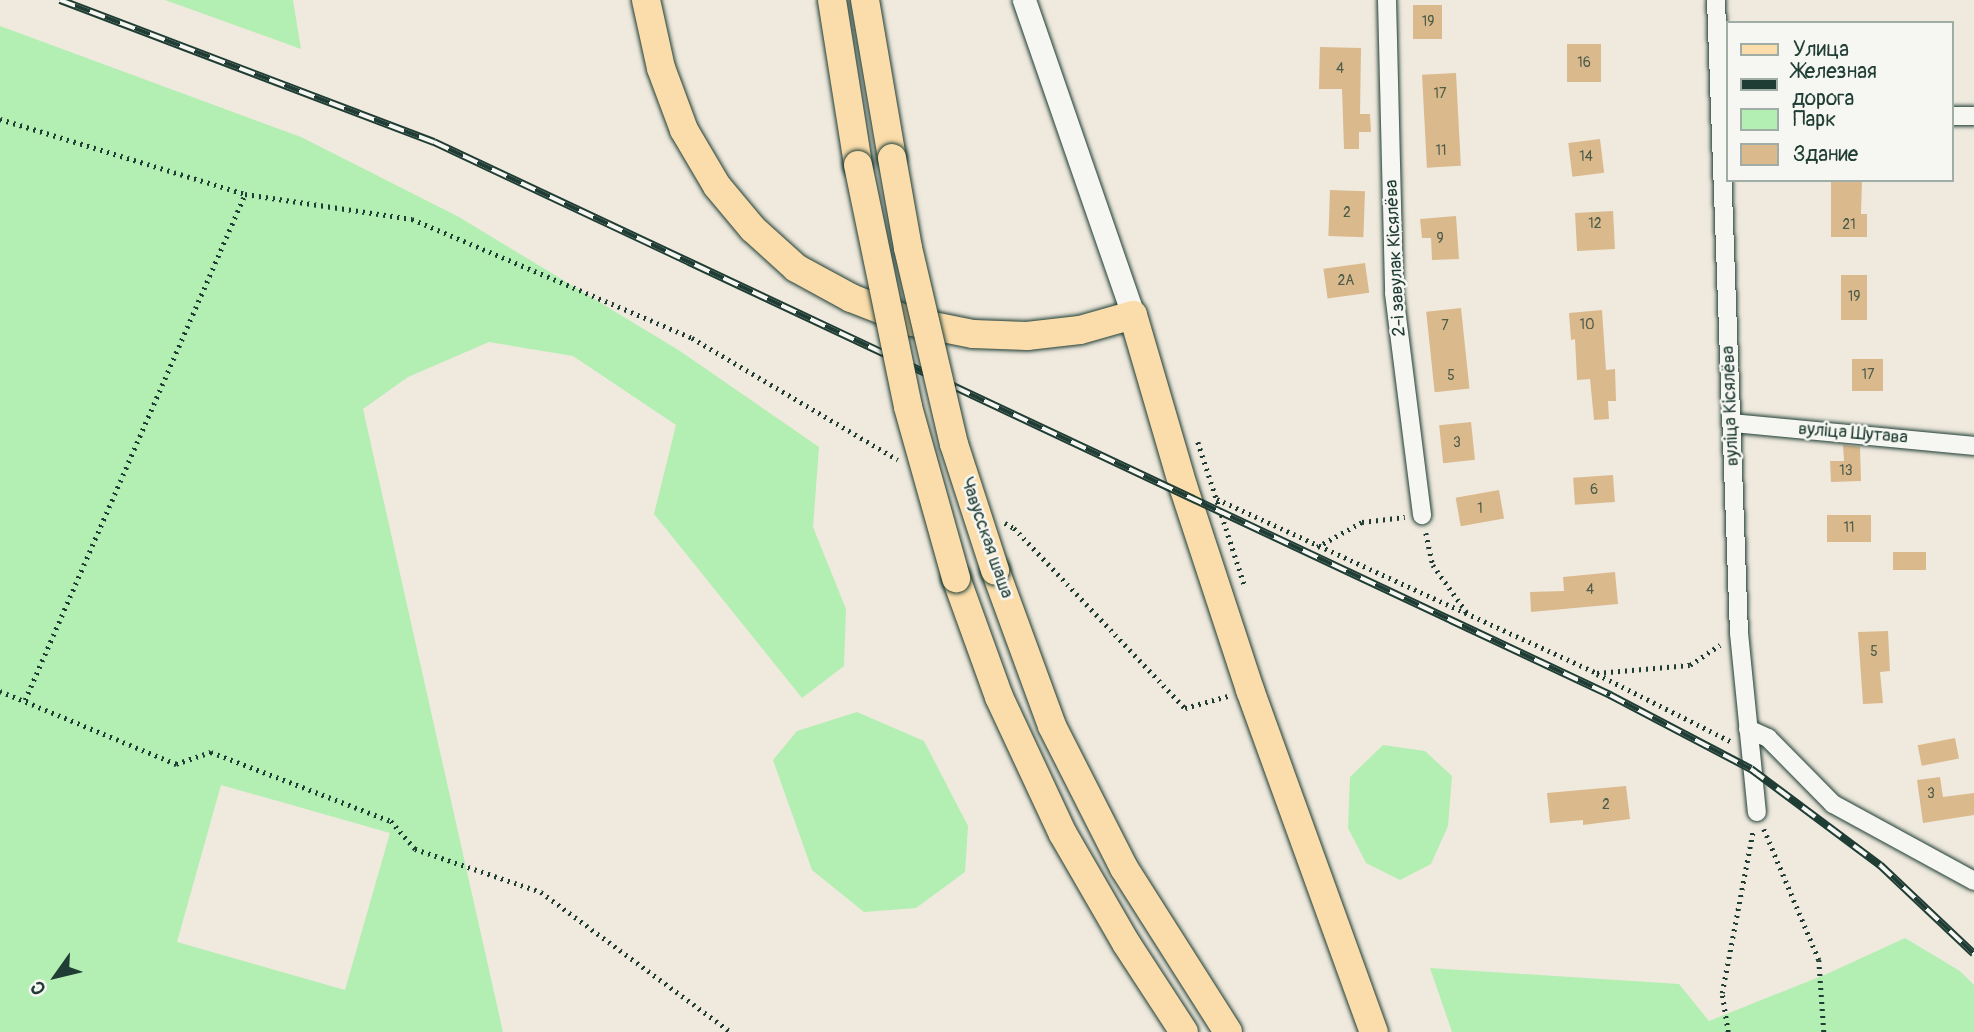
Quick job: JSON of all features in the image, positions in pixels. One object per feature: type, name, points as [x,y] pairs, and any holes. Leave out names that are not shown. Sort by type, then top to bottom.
[{"type":"main road","points":[[646,0],[662,68],[684,130],[717,186],[753,229],[796,268],[851,298],[913,322],[973,334],[1027,336],[1080,330],[1133,315],[1183,486],[1250,690],[1374,1032]]},
{"type":"main road","name":"Чавусская шаша","points":[[832,0],[858,165],[908,407],[956,578],[999,696],[1063,834],[1126,943],[1184,1032]]},
{"type":"main road","name":"Чавусская шаша","points":[[865,0],[908,248],[954,444],[995,570],[1052,726],[1124,868],[1228,1032]]},
{"type":"street","points":[[1024,0],[1133,315]]},
{"type":"street","name":"2-і завулак Кісялёва","points":[[1387,0],[1394,293],[1422,514]]},
{"type":"street","name":"вуліца Кісялёва","points":[[1717,0],[1724,112],[1739,634],[1756,812]]},
{"type":"street","points":[[1953,116],[1974,116]]},
{"type":"street","name":"вуліца Шутава","points":[[1732,423],[1974,446]]},
{"type":"street","points":[[1748,729],[1768,738],[1833,804],[1974,881]]},
{"type":"path","points":[[0,120],[245,194],[412,219],[692,338],[906,465]]},
{"type":"path","points":[[25,700],[245,194]]},
{"type":"path","points":[[1183,486],[1208,494],[1317,547],[1597,673],[1750,751]]},
{"type":"path","points":[[1317,547],[1362,522],[1422,514],[1433,565],[1469,615]]},
{"type":"path","points":[[1002,521],[1014,528],[1185,708],[1250,690]]},
{"type":"path","points":[[1597,673],[1690,665],[1739,634]]},
{"type":"path","points":[[0,691],[176,764],[211,752],[391,821],[415,849],[541,892],[731,1032]]},
{"type":"path","points":[[1728,1032],[1722,993],[1756,812]]},
{"type":"path","points":[[1756,812],[1819,960],[1825,1032]]},
{"type":"green space","points":[[165,0],[293,0],[301,49]]},
{"type":"green space","points":[[0,26],[301,137],[459,217],[680,351],[819,447],[813,527],[846,609],[844,666],[802,698],[654,514],[676,425],[573,356],[489,342],[408,377],[363,409],[503,1032],[0,1032]],"holes":[[[221,785],[390,833],[345,990],[177,942]]]},
{"type":"green space","points":[[857,712],[924,741],[968,826],[965,872],[916,908],[864,912],[812,870],[773,760],[797,731]]},
{"type":"green space","points":[[1383,745],[1425,751],[1452,776],[1448,826],[1431,864],[1400,880],[1366,863],[1348,828],[1350,777]]},
{"type":"green space","points":[[1905,938],[1960,971],[1974,985],[1974,1032],[1452,1032],[1430,968],[1679,984],[1709,1021],[1829,973]]},
{"type":"building","points":[[1413,5],[1442,5],[1442,39],[1413,39]]},
{"type":"building","points":[[1567,44],[1601,44],[1601,82],[1567,82]]},
{"type":"building","points":[[1320,47],[1361,48],[1360,114],[1370,114],[1371,132],[1359,132],[1359,149],[1344,149],[1342,89],[1319,89]]},
{"type":"building","points":[[1456,73],[1461,166],[1427,168],[1422,75]]},
{"type":"building","points":[[1600,139],[1604,173],[1572,177],[1568,143]]},
{"type":"building","points":[[1831,182],[1862,182],[1861,214],[1867,214],[1867,237],[1831,237]]},
{"type":"building","points":[[1330,190],[1365,191],[1363,237],[1328,236]]},
{"type":"building","points":[[1613,211],[1615,249],[1577,251],[1575,213]]},
{"type":"building","points":[[1456,216],[1459,259],[1432,260],[1431,238],[1422,238],[1420,219]]},
{"type":"building","points":[[1365,263],[1369,293],[1328,299],[1323,269]]},
{"type":"building","points":[[1841,275],[1867,275],[1867,320],[1841,320]]},
{"type":"building","points":[[1461,308],[1469,389],[1435,392],[1426,312]]},
{"type":"building","points":[[1602,310],[1606,370],[1615,369],[1616,401],[1608,401],[1609,419],[1594,420],[1590,379],[1577,380],[1575,339],[1571,340],[1569,313]]},
{"type":"building","points":[[1852,359],[1883,359],[1883,391],[1852,391]]},
{"type":"building","points":[[1471,422],[1475,460],[1443,463],[1439,425]]},
{"type":"building","points":[[1843,445],[1860,447],[1861,481],[1831,482],[1830,461],[1844,461]]},
{"type":"building","points":[[1613,475],[1615,502],[1575,505],[1573,478]]},
{"type":"building","points":[[1499,490],[1504,519],[1461,526],[1456,498]]},
{"type":"building","points":[[1827,515],[1871,515],[1871,542],[1827,542]]},
{"type":"building","points":[[1893,552],[1926,552],[1926,570],[1893,570]]},
{"type":"building","points":[[1615,572],[1618,604],[1531,612],[1530,592],[1564,591],[1563,577]]},
{"type":"building","points":[[1888,631],[1890,671],[1880,672],[1883,703],[1863,704],[1858,632]]},
{"type":"building","points":[[1955,738],[1959,759],[1922,766],[1918,745]]},
{"type":"building","points":[[1940,777],[1943,797],[1974,793],[1974,815],[1923,823],[1917,780]]},
{"type":"building","points":[[1626,786],[1630,819],[1583,825],[1583,820],[1550,823],[1547,793]]},
{"type":"railway","points":[[60,0],[434,142],[1610,695],[1751,769],[1880,865],[1974,954]]}]
